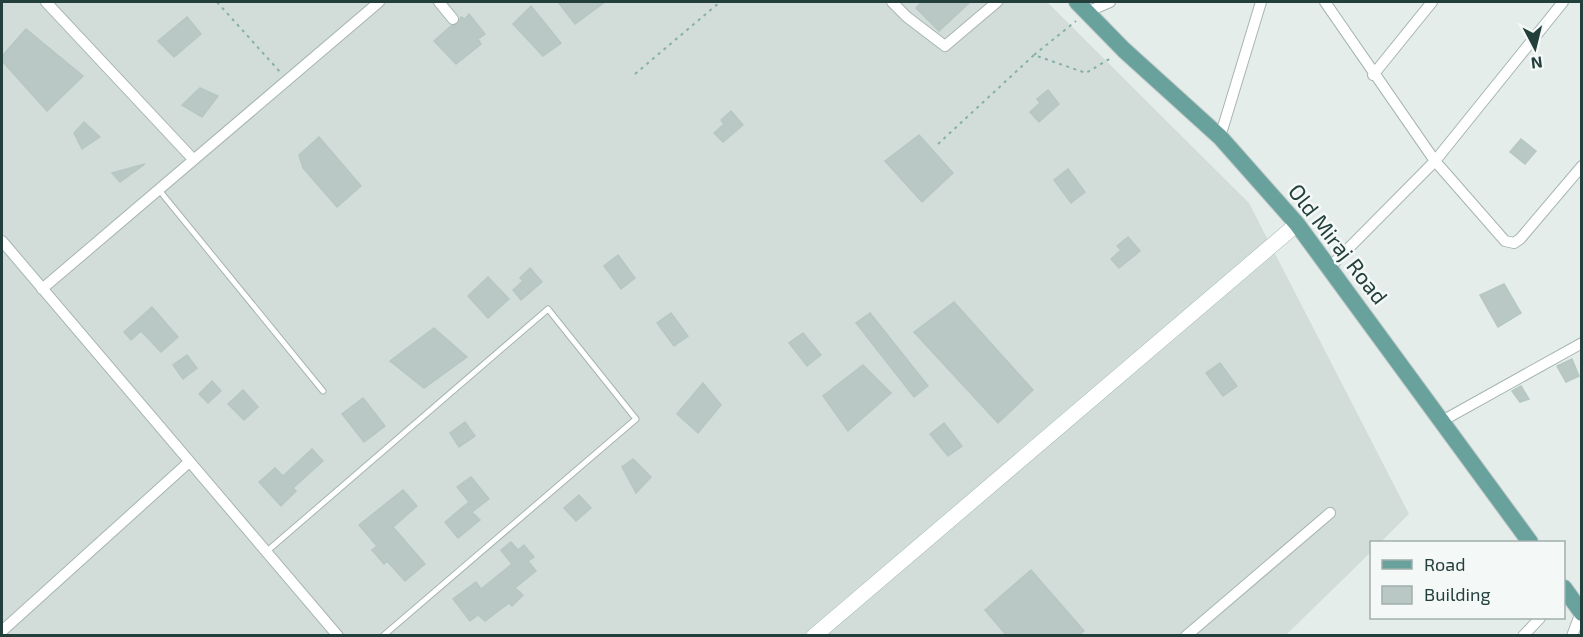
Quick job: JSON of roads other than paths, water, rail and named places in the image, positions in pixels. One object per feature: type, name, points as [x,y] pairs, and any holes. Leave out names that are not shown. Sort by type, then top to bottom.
[{"type":"main road","name":"Old Miraj Road","points":[[1082,7],[1124,50],[1220,137],[1297,224],[1529,541]]},
{"type":"main road","points":[[823,633],[1297,224]]},
{"type":"main road","points":[[1565,591],[1581,613]]},
{"type":"street","points":[[46,2],[193,159]]},
{"type":"street","points":[[42,289],[379,2]]},
{"type":"street","points":[[439,2],[453,19]]},
{"type":"street","points":[[892,2],[907,17],[945,45],[997,2]]},
{"type":"street","points":[[1082,7],[1110,2]]},
{"type":"street","points":[[1220,137],[1261,2]]},
{"type":"street","points":[[1325,2],[1373,75],[1435,161],[1505,241],[1514,243],[1581,166]]},
{"type":"street","points":[[1373,75],[1431,2]]},
{"type":"street","points":[[1329,268],[1435,161],[1563,2]]},
{"type":"street","points":[[2,241],[188,463],[338,636]]},
{"type":"street","points":[[1442,421],[1581,343]]},
{"type":"street","points":[[2,631],[188,463]]},
{"type":"street","points":[[1186,636],[1330,513]]},
{"type":"street","points":[[1572,636],[1581,613]]},
{"type":"street","points":[[1523,636],[1539,619]]},
{"type":"lane","points":[[158,188],[323,391]]},
{"type":"lane","points":[[265,553],[548,309],[636,419],[383,636]]}]
